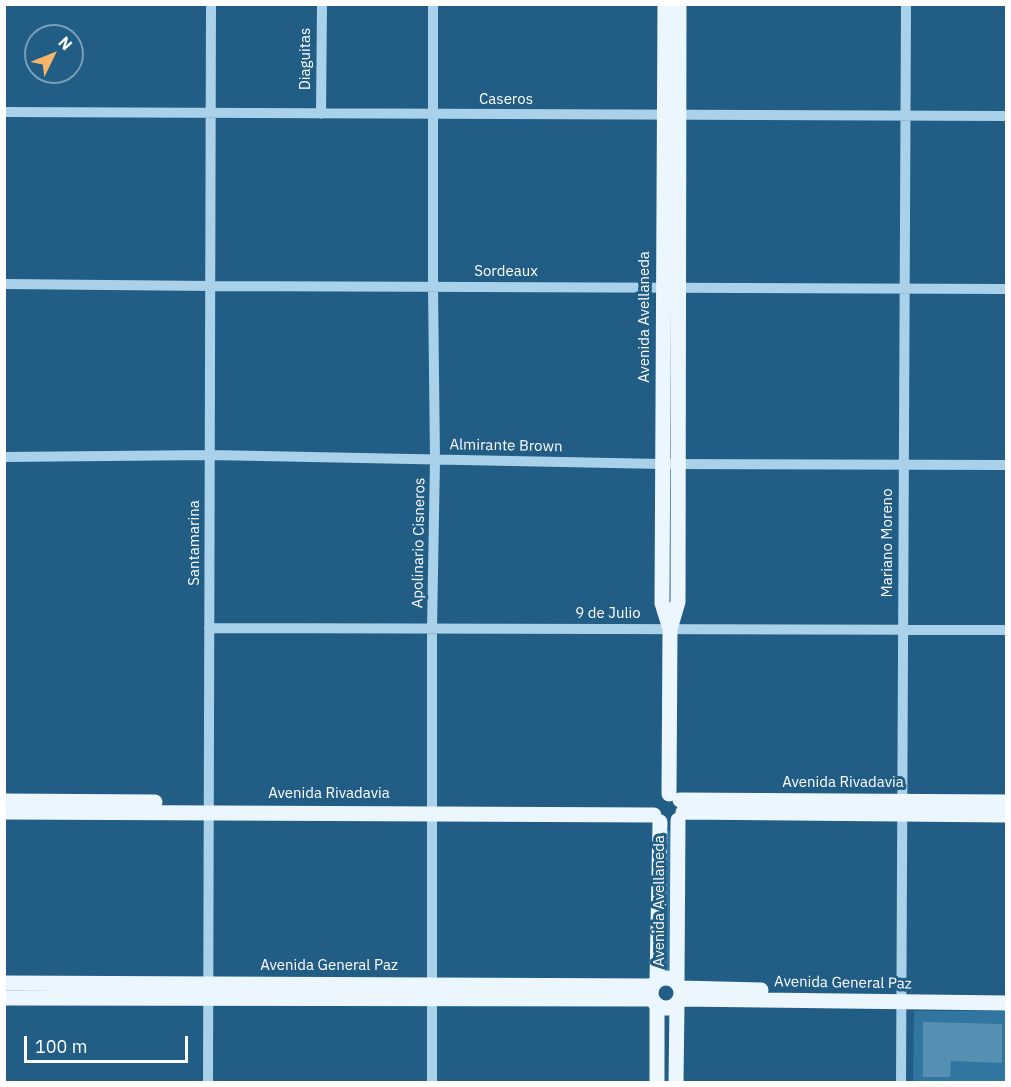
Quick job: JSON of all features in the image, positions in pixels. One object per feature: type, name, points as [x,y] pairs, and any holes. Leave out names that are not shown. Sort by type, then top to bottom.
[{"type":"main road","name":"Avenida Avellaneda","points":[[665,4],[671,115],[670,464],[678,602],[670,629],[677,806],[676,1083]]},
{"type":"main road","name":"Avenida Avellaneda","points":[[671,115],[679,4]]},
{"type":"main road","points":[[656,814],[659,797],[677,806]]},
{"type":"main road","name":"Avenida Rivadavia","points":[[4,801],[209,807],[432,808],[656,814],[671,824],[677,806],[902,808],[1006,815]]},
{"type":"main road","name":"Avenida Rivadavia","points":[[902,808],[1006,802]]},
{"type":"main road","name":"Avenida Rivadavia","points":[[4,812],[209,807]]},
{"type":"main road","name":"Avenida Avellaneda","points":[[656,814],[657,1083]]},
{"type":"main road","points":[[668,978],[678,993],[667,1008],[655,992],[668,978]]},
{"type":"main road","name":"Avenida General Paz","points":[[4,983],[280,991],[655,992]]},
{"type":"main road","name":"Avenida General Paz","points":[[4,998],[209,990]]},
{"type":"main road","name":"Avenida General Paz","points":[[678,993],[901,997],[1006,1003]]},
{"type":"main road","name":"Avenida General Paz","points":[[901,997],[1006,994]]},
{"type":"street","name":"Santamarina","points":[[208,1083],[211,4]]},
{"type":"street","name":"Diaguitas","points":[[321,114],[322,4]]},
{"type":"street","name":"Apolinario Cisneros","points":[[432,1083],[432,629],[435,460],[433,4]]},
{"type":"street","name":"Mariano Moreno","points":[[901,1083],[906,4]]},
{"type":"street","name":"Caseros","points":[[4,112],[1006,116]]},
{"type":"street","name":"Sordeaux","points":[[4,284],[1006,289]]},
{"type":"street","name":"Almirante Brown","points":[[4,457],[211,455],[670,464],[1006,465]]},
{"type":"street","name":"9 de Julio","points":[[209,628],[1006,630]]},
{"type":"shaded area","points":[[666,831],[672,831],[671,972],[665,972]]},
{"type":"shaded area","points":[[914,1011],[1006,1011],[1006,1082],[913,1082]]},
{"type":"building","points":[[923,1022],[1002,1024],[1002,1063],[951,1061],[950,1077],[923,1077]]}]
